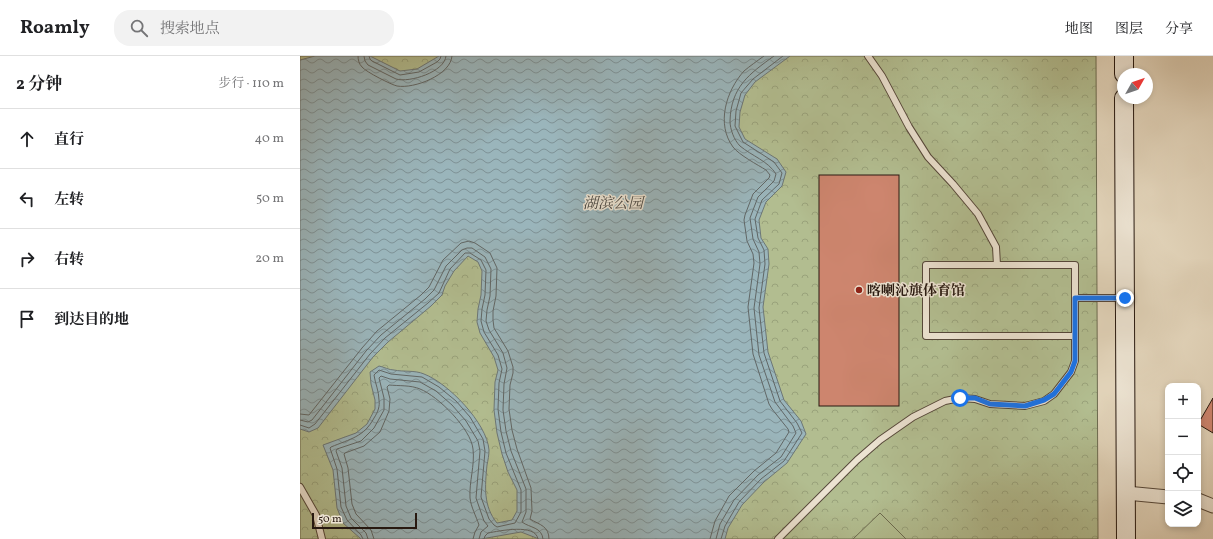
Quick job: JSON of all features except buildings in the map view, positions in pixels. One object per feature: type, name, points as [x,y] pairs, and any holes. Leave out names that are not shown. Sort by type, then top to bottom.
[{"type":"main road","points":[[1124,56],[1124,68]]},
{"type":"main road","points":[[1124,104],[1126,539]]},
{"type":"street","points":[[1126,493],[1165,497]]},
{"type":"street","points":[[1201,501],[1213,506]]},
{"type":"lane","points":[[868,56],[882,76],[909,127],[928,157],[978,214],[996,247],[997,265]]},
{"type":"lane","points":[[778,539],[857,460],[880,440],[914,418],[945,401],[960,398],[975,398],[990,404],[1025,406],[1044,400],[1054,394],[1071,372],[1075,361],[1075,336],[1075,298],[1074,264],[926,264],[926,336],[1075,336]]},
{"type":"lane","points":[[1075,298],[1125,298]]},
{"type":"lane","points":[[300,487],[316,515],[322,539]]},
{"type":"green space","points":[[300,56],[1096,56],[1098,539],[300,539]]},
{"type":"green space","points":[[880,513],[906,539],[853,539]]},
{"type":"water","name":"湖滨公园","points":[[315,56],[370,56],[400,71],[417,69],[439,56],[790,56],[755,82],[745,95],[740,112],[739,127],[745,139],[777,159],[786,172],[782,186],[766,202],[759,220],[761,238],[768,249],[769,264],[763,307],[768,352],[784,400],[801,421],[806,434],[787,463],[764,482],[742,505],[728,528],[725,539],[539,539],[521,532],[481,539],[361,539],[343,523],[337,508],[333,470],[323,445],[356,433],[367,424],[375,409],[375,400],[370,372],[379,366],[392,370],[420,373],[434,379],[455,395],[474,416],[487,439],[489,456],[487,465],[486,496],[489,510],[497,523],[512,520],[517,511],[517,490],[508,472],[497,433],[494,410],[495,382],[498,370],[494,357],[480,333],[477,322],[481,295],[482,271],[478,262],[468,256],[454,271],[445,286],[442,295],[373,357],[318,428],[309,432],[300,429],[300,60]]},
{"type":"place","name":"喀喇沁旗体育馆","points":[[859,290]]},
{"type":"route","points":[[960,398],[975,398],[990,404],[1025,406],[1044,400],[1054,394],[1071,372],[1075,361],[1075,298],[1125,298]]}]
